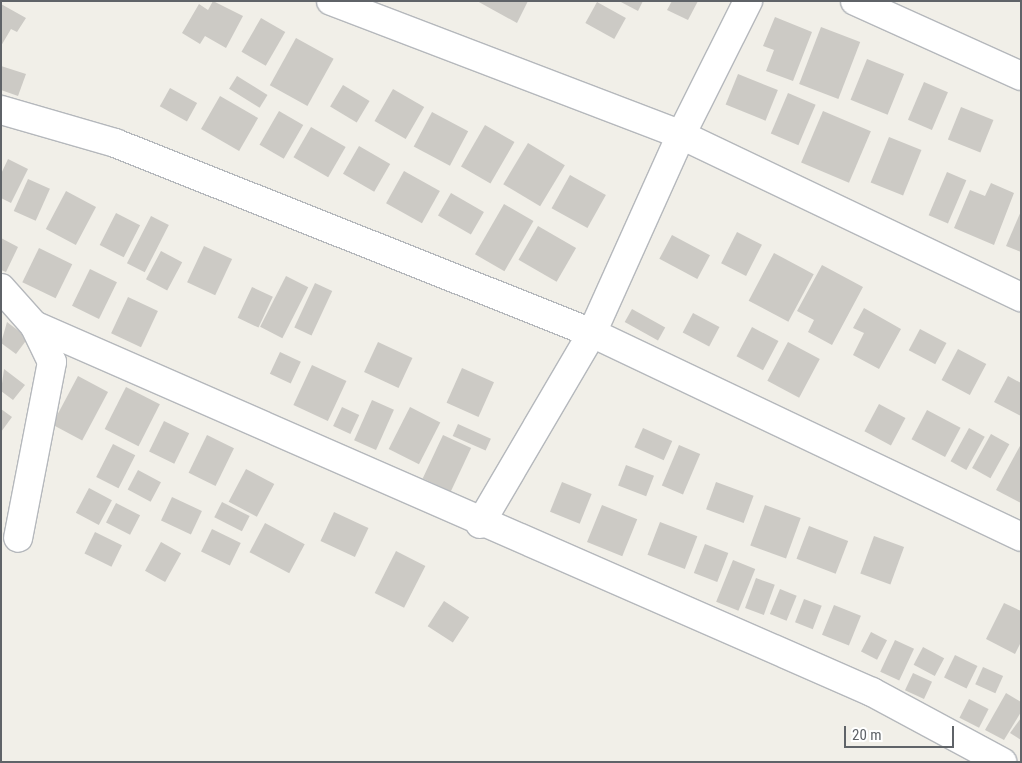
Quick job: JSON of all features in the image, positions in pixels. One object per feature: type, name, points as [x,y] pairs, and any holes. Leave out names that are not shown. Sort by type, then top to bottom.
[{"type":"street","points":[[331,1],[681,135],[1021,297]]},
{"type":"street","points":[[480,524],[592,333],[681,135],[748,1]]},
{"type":"street","points":[[855,1],[1021,76]]},
{"type":"street","points":[[1,110],[116,143],[592,333],[1021,537]]},
{"type":"street","points":[[1,288],[34,325],[52,362],[18,538]]},
{"type":"street","points":[[34,325],[480,524],[872,692],[1002,762]]},
{"type":"building","points":[[213,1],[243,16],[226,48],[205,36],[200,44],[182,33],[199,4],[208,10]]},
{"type":"building","points":[[477,1],[528,1],[517,23]]},
{"type":"building","points":[[619,1],[643,1],[638,11]]},
{"type":"building","points":[[672,1],[698,1],[688,20],[667,10]]},
{"type":"building","points":[[597,2],[626,18],[614,39],[585,23]]},
{"type":"building","points":[[1,4],[26,18],[17,32],[11,29],[1,46]]},
{"type":"building","points":[[775,17],[812,32],[793,81],[766,71],[774,50],[763,46]]},
{"type":"building","points":[[261,18],[285,32],[266,66],[242,52]]},
{"type":"building","points":[[821,27],[860,42],[838,99],[799,84]]},
{"type":"building","points":[[296,38],[334,59],[307,106],[270,85]]},
{"type":"building","points":[[867,59],[904,74],[888,115],[851,100]]},
{"type":"building","points":[[1,66],[26,74],[18,96],[1,90]]},
{"type":"building","points":[[738,74],[778,90],[766,121],[726,105]]},
{"type":"building","points":[[237,76],[268,95],[260,108],[229,89]]},
{"type":"building","points":[[924,82],[948,92],[932,130],[908,120]]},
{"type":"building","points":[[343,85],[370,101],[357,122],[330,106]]},
{"type":"building","points":[[170,88],[197,103],[187,121],[160,106]]},
{"type":"building","points":[[393,89],[424,107],[406,139],[374,121]]},
{"type":"building","points":[[788,93],[816,105],[798,145],[771,134]]},
{"type":"building","points":[[220,96],[258,118],[239,151],[201,129]]},
{"type":"building","points":[[961,107],[993,120],[980,153],[948,139]]},
{"type":"building","points":[[279,111],[303,125],[284,159],[260,145]]},
{"type":"building","points":[[823,111],[871,131],[849,183],[801,163]]},
{"type":"building","points":[[432,112],[468,131],[450,166],[414,146]]},
{"type":"building","points":[[485,125],[514,142],[490,184],[461,167]]},
{"type":"building","points":[[311,127],[346,147],[328,177],[294,157]]},
{"type":"building","points":[[889,137],[921,150],[903,196],[871,182]]},
{"type":"building","points":[[528,143],[565,165],[540,206],[503,184]]},
{"type":"building","points":[[359,146],[390,164],[374,192],[343,174]]},
{"type":"building","points":[[8,159],[28,169],[11,203],[1,198],[1,174]]},
{"type":"building","points":[[404,171],[440,191],[422,223],[386,203]]},
{"type":"building","points":[[947,172],[966,180],[948,223],[929,215]]},
{"type":"building","points":[[570,175],[606,195],[587,228],[552,208]]},
{"type":"building","points":[[28,179],[50,189],[36,221],[14,211]]},
{"type":"building","points":[[991,183],[1014,193],[994,245],[954,228],[970,190],[985,196]]},
{"type":"building","points":[[66,191],[96,207],[76,245],[46,229]]},
{"type":"building","points":[[451,193],[484,212],[471,235],[438,216]]},
{"type":"building","points":[[504,204],[533,221],[504,271],[475,254]]},
{"type":"building","points":[[1021,211],[1021,252],[1006,246]]},
{"type":"building","points":[[116,213],[140,225],[124,257],[100,245]]},
{"type":"building","points":[[151,216],[169,225],[145,272],[127,263]]},
{"type":"building","points":[[538,226],[576,248],[557,282],[518,260]]},
{"type":"building","points":[[737,232],[762,245],[746,276],[721,263]]},
{"type":"building","points":[[672,235],[710,255],[697,279],[659,259]]},
{"type":"building","points":[[1,238],[18,247],[6,272],[1,270]]},
{"type":"building","points":[[204,246],[232,259],[215,295],[187,282]]},
{"type":"building","points":[[39,248],[72,264],[56,298],[22,282]]},
{"type":"building","points":[[161,251],[182,262],[167,291],[146,279]]},
{"type":"building","points":[[774,253],[814,274],[788,322],[749,301]]},
{"type":"building","points":[[822,265],[863,287],[832,345],[808,332],[814,320],[797,311]]},
{"type":"building","points":[[90,269],[117,282],[99,319],[72,306]]},
{"type":"building","points":[[286,276],[308,287],[282,338],[260,327]]},
{"type":"building","points":[[315,283],[332,291],[312,335],[294,327]]},
{"type":"building","points":[[252,287],[273,297],[258,328],[238,318]]},
{"type":"building","points":[[128,297],[158,311],[141,347],[111,333]]},
{"type":"building","points":[[864,308],[901,329],[879,369],[853,355],[864,333],[853,328]]},
{"type":"building","points":[[632,309],[665,327],[658,341],[625,322]]},
{"type":"building","points":[[693,313],[719,327],[709,347],[683,332]]},
{"type":"building","points":[[7,322],[28,338],[16,354],[1,343]]},
{"type":"building","points":[[752,327],[778,341],[763,370],[737,356]]},
{"type":"building","points":[[920,329],[946,343],[935,364],[909,350]]},
{"type":"building","points":[[378,342],[412,358],[398,388],[364,372]]},
{"type":"building","points":[[788,342],[820,359],[799,398],[767,381]]},
{"type":"building","points":[[958,349],[986,364],[970,395],[942,380]]},
{"type":"building","points":[[280,352],[301,362],[291,383],[270,374]]},
{"type":"building","points":[[312,365],[346,381],[328,421],[293,405]]},
{"type":"building","points":[[462,368],[494,382],[479,417],[447,403]]},
{"type":"building","points":[[4,369],[25,385],[13,400],[1,391]]},
{"type":"building","points":[[78,376],[108,392],[82,441],[52,425]]},
{"type":"building","points":[[1008,376],[1021,383],[1021,416],[994,402]]},
{"type":"building","points":[[126,387],[160,404],[139,446],[105,429]]},
{"type":"building","points":[[372,400],[394,410],[376,450],[354,440]]},
{"type":"building","points":[[879,404],[905,418],[891,445],[864,431]]},
{"type":"building","points":[[342,407],[359,415],[350,434],[333,426]]},
{"type":"building","points":[[410,407],[440,422],[419,464],[389,449]]},
{"type":"building","points":[[1,409],[12,417],[1,432]]},
{"type":"building","points":[[927,410],[961,428],[945,457],[912,439]]},
{"type":"building","points":[[164,421],[189,433],[174,464],[149,452]]},
{"type":"building","points":[[458,424],[491,439],[486,451],[453,436]]},
{"type":"building","points":[[643,428],[672,441],[664,460],[634,447]]},
{"type":"building","points":[[969,428],[985,437],[966,470],[951,461]]},
{"type":"building","points":[[991,434],[1009,444],[990,478],[972,468]]},
{"type":"building","points":[[207,435],[234,448],[216,486],[189,473]]},
{"type":"building","points":[[443,435],[471,448],[451,492],[423,479]]},
{"type":"building","points":[[113,444],[135,455],[118,488],[96,477]]},
{"type":"building","points":[[1021,444],[1021,503],[996,490]]},
{"type":"building","points":[[679,445],[700,454],[683,494],[662,486]]},
{"type":"building","points":[[626,465],[654,476],[646,496],[618,486]]},
{"type":"building","points":[[246,469],[274,484],[257,517],[229,502]]},
{"type":"building","points":[[138,470],[161,482],[151,502],[128,489]]},
{"type":"building","points":[[562,482],[592,494],[580,524],[550,512]]},
{"type":"building","points":[[716,482],[754,496],[744,523],[706,509]]},
{"type":"building","points":[[89,488],[112,500],[99,525],[76,513]]},
{"type":"building","points":[[172,497],[202,511],[191,535],[161,521]]},
{"type":"building","points":[[222,502],[250,516],[242,531],[214,517]]},
{"type":"building","points":[[116,503],[140,515],[130,535],[106,523]]},
{"type":"building","points":[[602,505],[637,519],[622,556],[587,542]]},
{"type":"building","points":[[765,505],[801,518],[786,558],[750,545]]},
{"type":"building","points":[[334,512],[368,528],[355,557],[320,541]]},
{"type":"building","points":[[660,522],[697,536],[685,569],[647,555]]},
{"type":"building","points":[[265,523],[305,544],[289,573],[250,552]]},
{"type":"building","points":[[809,526],[848,541],[836,574],[796,559]]},
{"type":"building","points":[[212,529],[241,543],[230,565],[201,551]]},
{"type":"building","points":[[95,532],[122,545],[111,567],[84,554]]},
{"type":"building","points":[[874,536],[904,547],[890,585],[860,574]]},
{"type":"building","points":[[161,542],[181,553],[165,582],[145,571]]},
{"type":"building","points":[[705,544],[728,553],[717,582],[694,573]]},
{"type":"building","points":[[396,551],[425,566],[404,608],[375,593]]},
{"type":"building","points":[[733,560],[755,569],[738,611],[716,602]]},
{"type":"building","points":[[756,578],[775,585],[764,615],[745,608]]},
{"type":"building","points":[[780,589],[797,596],[787,621],[770,614]]},
{"type":"building","points":[[804,599],[822,606],[813,629],[795,622]]},
{"type":"building","points":[[444,601],[469,617],[453,642],[428,626]]},
{"type":"building","points":[[1004,603],[1021,611],[1021,642],[1015,654],[986,639]]},
{"type":"building","points":[[834,605],[861,616],[849,646],[822,635]]},
{"type":"building","points":[[871,632],[887,640],[877,660],[861,652]]},
{"type":"building","points":[[895,640],[914,649],[899,681],[880,672]]},
{"type":"building","points":[[923,647],[944,658],[935,676],[914,665]]},
{"type":"building","points":[[955,655],[977,666],[967,688],[944,677]]},
{"type":"building","points":[[983,667],[1003,676],[995,693],[975,684]]},
{"type":"building","points":[[913,673],[932,682],[924,699],[905,690]]},
{"type":"building","points":[[1006,693],[1021,702],[1021,712],[1004,740],[985,730]]},
{"type":"building","points":[[969,699],[989,709],[979,728],[959,718]]},
{"type":"building","points":[[1021,718],[1021,740],[1010,733]]}]
